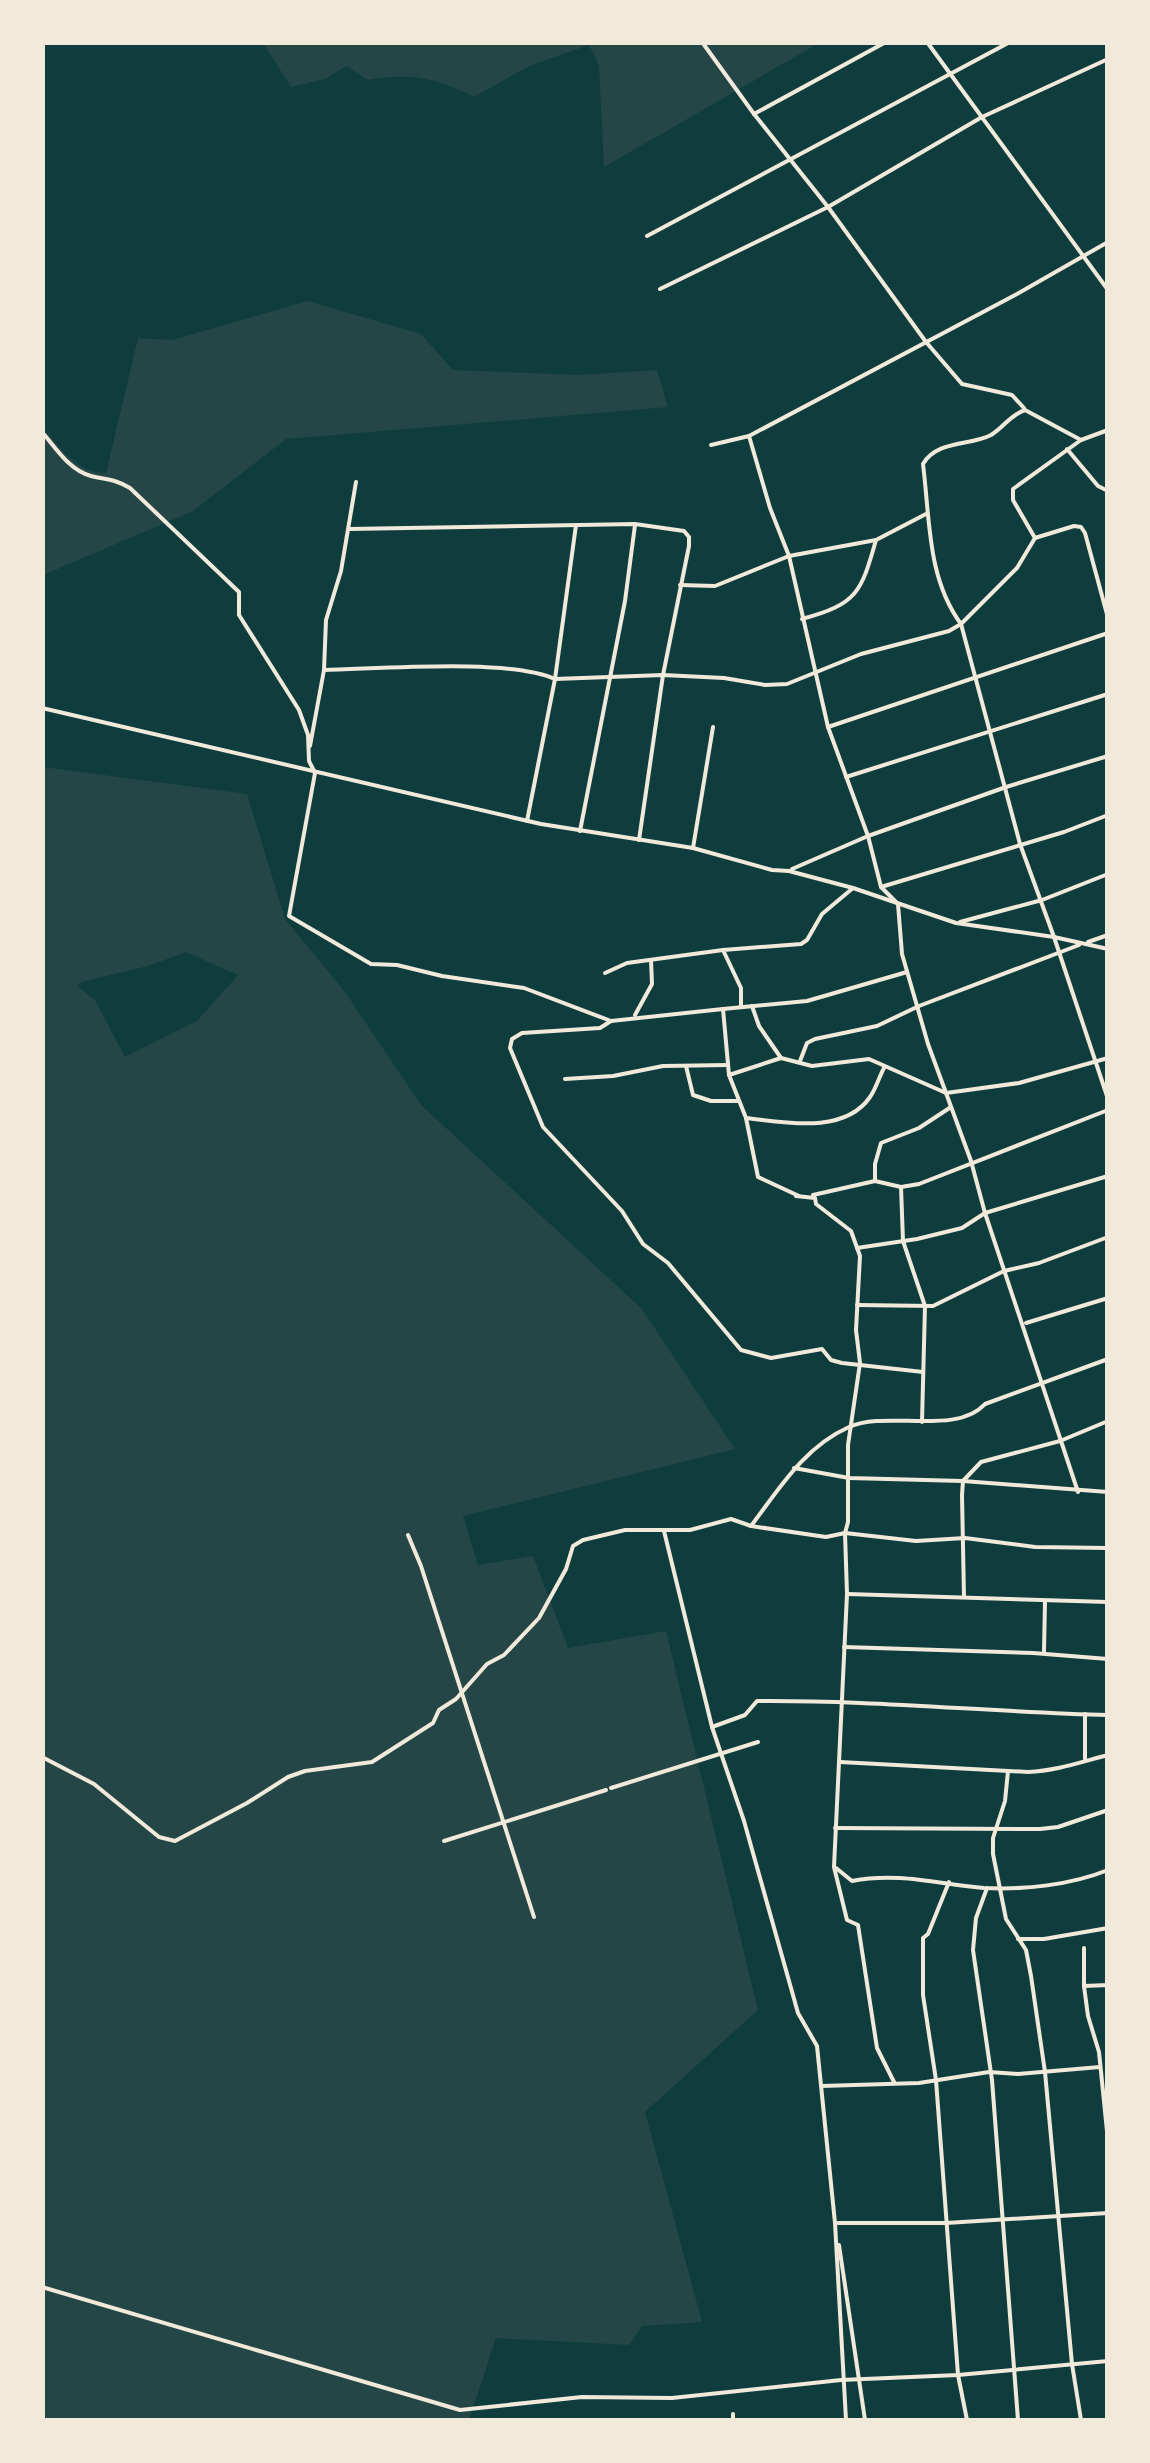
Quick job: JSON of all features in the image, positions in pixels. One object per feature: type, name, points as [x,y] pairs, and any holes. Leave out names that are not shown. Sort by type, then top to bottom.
[{"type":"street","points":[[702,42],[926,342],[962,384],[1012,395],[1025,410],[1081,440]]},
{"type":"street","points":[[754,114],[886,42]]},
{"type":"street","points":[[927,42],[1108,290]]},
{"type":"street","points":[[647,236],[1010,42]]},
{"type":"street","points":[[660,289],[828,206],[982,117],[1108,59]]},
{"type":"street","points":[[711,445],[749,436],[1108,242]]},
{"type":"street","points":[[1025,410],[1015,413],[992,434],[943,448],[926,458],[923,464],[928,513],[939,584],[948,607],[961,624],[1020,844],[1108,1099]]},
{"type":"street","points":[[1035,538],[1013,500],[1012,489],[1066,449],[1108,430]]},
{"type":"street","points":[[42,432],[74,468],[93,477],[113,477],[130,488],[239,592],[239,616],[299,710],[315,773],[289,916],[371,964],[397,965],[524,988],[611,1021]]},
{"type":"street","points":[[749,436],[789,556],[828,728],[868,836],[882,887],[898,904],[907,972],[1078,1492]]},
{"type":"street","points":[[1066,449],[1098,486],[1108,490]]},
{"type":"street","points":[[309,761],[311,730],[324,670],[326,620],[342,572],[356,482]]},
{"type":"street","points":[[680,586],[715,586],[789,556],[876,540],[928,513]]},
{"type":"street","points":[[348,529],[635,524],[684,531],[689,537],[663,675],[639,840]]},
{"type":"street","points":[[580,830],[625,600],[635,524]]},
{"type":"street","points":[[528,821],[555,679],[576,526]]},
{"type":"street","points":[[324,670],[501,668],[540,672],[555,679],[663,675],[787,684],[890,644],[926,638],[961,624],[1017,568],[1035,538],[1074,526],[1080,527],[1108,618]]},
{"type":"street","points":[[802,619],[826,613],[851,600],[865,580],[876,540]]},
{"type":"street","points":[[828,728],[1108,633]]},
{"type":"street","points":[[846,777],[1108,694]]},
{"type":"street","points":[[42,708],[528,821],[693,848],[853,888],[956,923],[1054,936],[1108,949]]},
{"type":"street","points":[[693,848],[712,727]]},
{"type":"street","points":[[789,871],[868,836],[1108,756]]},
{"type":"street","points":[[882,887],[1108,815]]},
{"type":"street","points":[[956,923],[1042,900],[1108,874]]},
{"type":"street","points":[[605,973],[627,963],[801,944],[822,914],[853,888]]},
{"type":"street","points":[[800,1061],[807,1043],[816,1039],[877,1026],[1059,950],[1108,935]]},
{"type":"street","points":[[723,950],[738,980],[741,1006]]},
{"type":"street","points":[[634,1018],[652,984],[651,960]]},
{"type":"street","points":[[907,972],[808,1002],[634,1018],[611,1021],[600,1028],[522,1033],[512,1039],[510,1048],[543,1128],[622,1211],[643,1244],[668,1262],[740,1350],[771,1358],[822,1349],[832,1360],[923,1372]]},
{"type":"street","points":[[752,1006],[759,1026],[781,1058]]},
{"type":"street","points":[[723,1009],[729,1075],[746,1118],[758,1177],[796,1196],[815,1198],[816,1204],[850,1231],[860,1256],[860,1363],[850,1426],[848,1522],[844,1533],[848,1594],[834,1867],[847,1920],[858,1925],[877,2048],[894,2082]]},
{"type":"street","points":[[729,1075],[781,1058],[812,1066],[869,1059],[946,1093],[1019,1083],[1108,1058]]},
{"type":"street","points":[[565,1079],[613,1076],[663,1066],[728,1065]]},
{"type":"street","points":[[686,1066],[687,1081],[700,1099],[739,1101]]},
{"type":"street","points":[[746,1118],[819,1123],[843,1118],[869,1098],[884,1068]]},
{"type":"street","points":[[874,1181],[874,1164],[881,1143],[919,1128],[952,1107]]},
{"type":"street","points":[[796,1196],[822,1195],[874,1181],[901,1188],[919,1184],[1108,1110]]},
{"type":"street","points":[[857,1248],[962,1228],[985,1213],[1108,1176]]},
{"type":"street","points":[[901,1188],[903,1241],[925,1306],[922,1422]]},
{"type":"street","points":[[857,1306],[933,1306],[1004,1271],[1040,1263],[1108,1237]]},
{"type":"street","points":[[1024,1323],[1108,1298]]},
{"type":"street","points":[[750,1526],[794,1468],[850,1426],[888,1420],[922,1422],[977,1413],[985,1404],[1108,1359]]},
{"type":"street","points":[[964,1597],[963,1481],[981,1462],[1060,1440],[1108,1420]]},
{"type":"street","points":[[794,1468],[849,1478],[963,1481],[1108,1492]]},
{"type":"street","points":[[42,1757],[94,1784],[159,1838],[176,1841],[247,1804],[288,1777],[372,1762],[388,1754],[432,1723],[439,1710],[460,1695],[487,1664],[504,1655],[540,1618],[573,1546],[625,1530],[690,1530],[731,1519],[750,1526],[826,1537],[844,1533],[916,1540],[965,1538],[1035,1547],[1108,1548]]},
{"type":"street","points":[[664,1529],[712,1728],[798,2013],[817,2046],[835,2223],[846,2420]]},
{"type":"street","points":[[408,1534],[534,1917]]},
{"type":"street","points":[[848,1594],[1108,1602]]},
{"type":"street","points":[[1044,1654],[1046,1601]]},
{"type":"street","points":[[844,1647],[1108,1659]]},
{"type":"street","points":[[712,1728],[746,1715],[757,1701],[843,1700],[982,1712],[1108,1714]]},
{"type":"street","points":[[1085,1714],[1085,1759]]},
{"type":"street","points":[[444,1842],[758,1742]]},
{"type":"street","points":[[840,1762],[1050,1771],[1108,1755]]},
{"type":"street","points":[[1008,1770],[993,1854],[1006,1920],[1026,1950],[1045,2072],[1072,2364],[1081,2420]]},
{"type":"street","points":[[835,1828],[1058,1827],[1108,1810]]},
{"type":"street","points":[[834,1867],[852,1881],[877,1876],[986,1888],[1080,1881],[1108,1870]]},
{"type":"street","points":[[949,1882],[923,1938],[924,1995],[936,2080],[958,2375],[967,2420]]},
{"type":"street","points":[[986,1888],[976,1918],[973,1950],[990,2072],[1018,2420]]},
{"type":"street","points":[[1018,1939],[1044,1939],[1108,1928]]},
{"type":"street","points":[[1084,1948],[1084,1986],[1099,2052],[1108,2141]]},
{"type":"street","points":[[1084,1986],[1108,1986]]},
{"type":"street","points":[[1099,2052],[1108,2049]]},
{"type":"street","points":[[822,2086],[1100,2067]]},
{"type":"street","points":[[835,2223],[946,2223],[1108,2214]]},
{"type":"street","points":[[835,2223],[865,2420]]},
{"type":"street","points":[[42,2287],[460,2410],[582,2397],[672,2398],[841,2380],[958,2375],[1108,2361]]},
{"type":"shaded area","points":[[263,43],[819,43],[604,167],[599,65],[589,45],[529,66],[474,97],[422,78],[368,80],[346,66],[325,79],[291,87]]},
{"type":"shaded area","points":[[307,301],[421,334],[453,370],[580,375],[657,370],[668,407],[286,439],[193,511],[43,575],[42,427],[77,464],[106,473],[138,338],[173,340]]},
{"type":"shaded area","points":[[43,767],[247,794],[285,919],[345,992],[421,1105],[642,1309],[735,1449],[463,1516],[478,1565],[533,1556],[568,1648],[666,1631],[758,2010],[645,2112],[702,2322],[642,2326],[629,2345],[496,2338],[469,2420],[43,2420]],"holes":[[[186,952],[238,975],[197,1021],[125,1057],[95,1000],[78,987],[81,982],[148,966]]]}]
